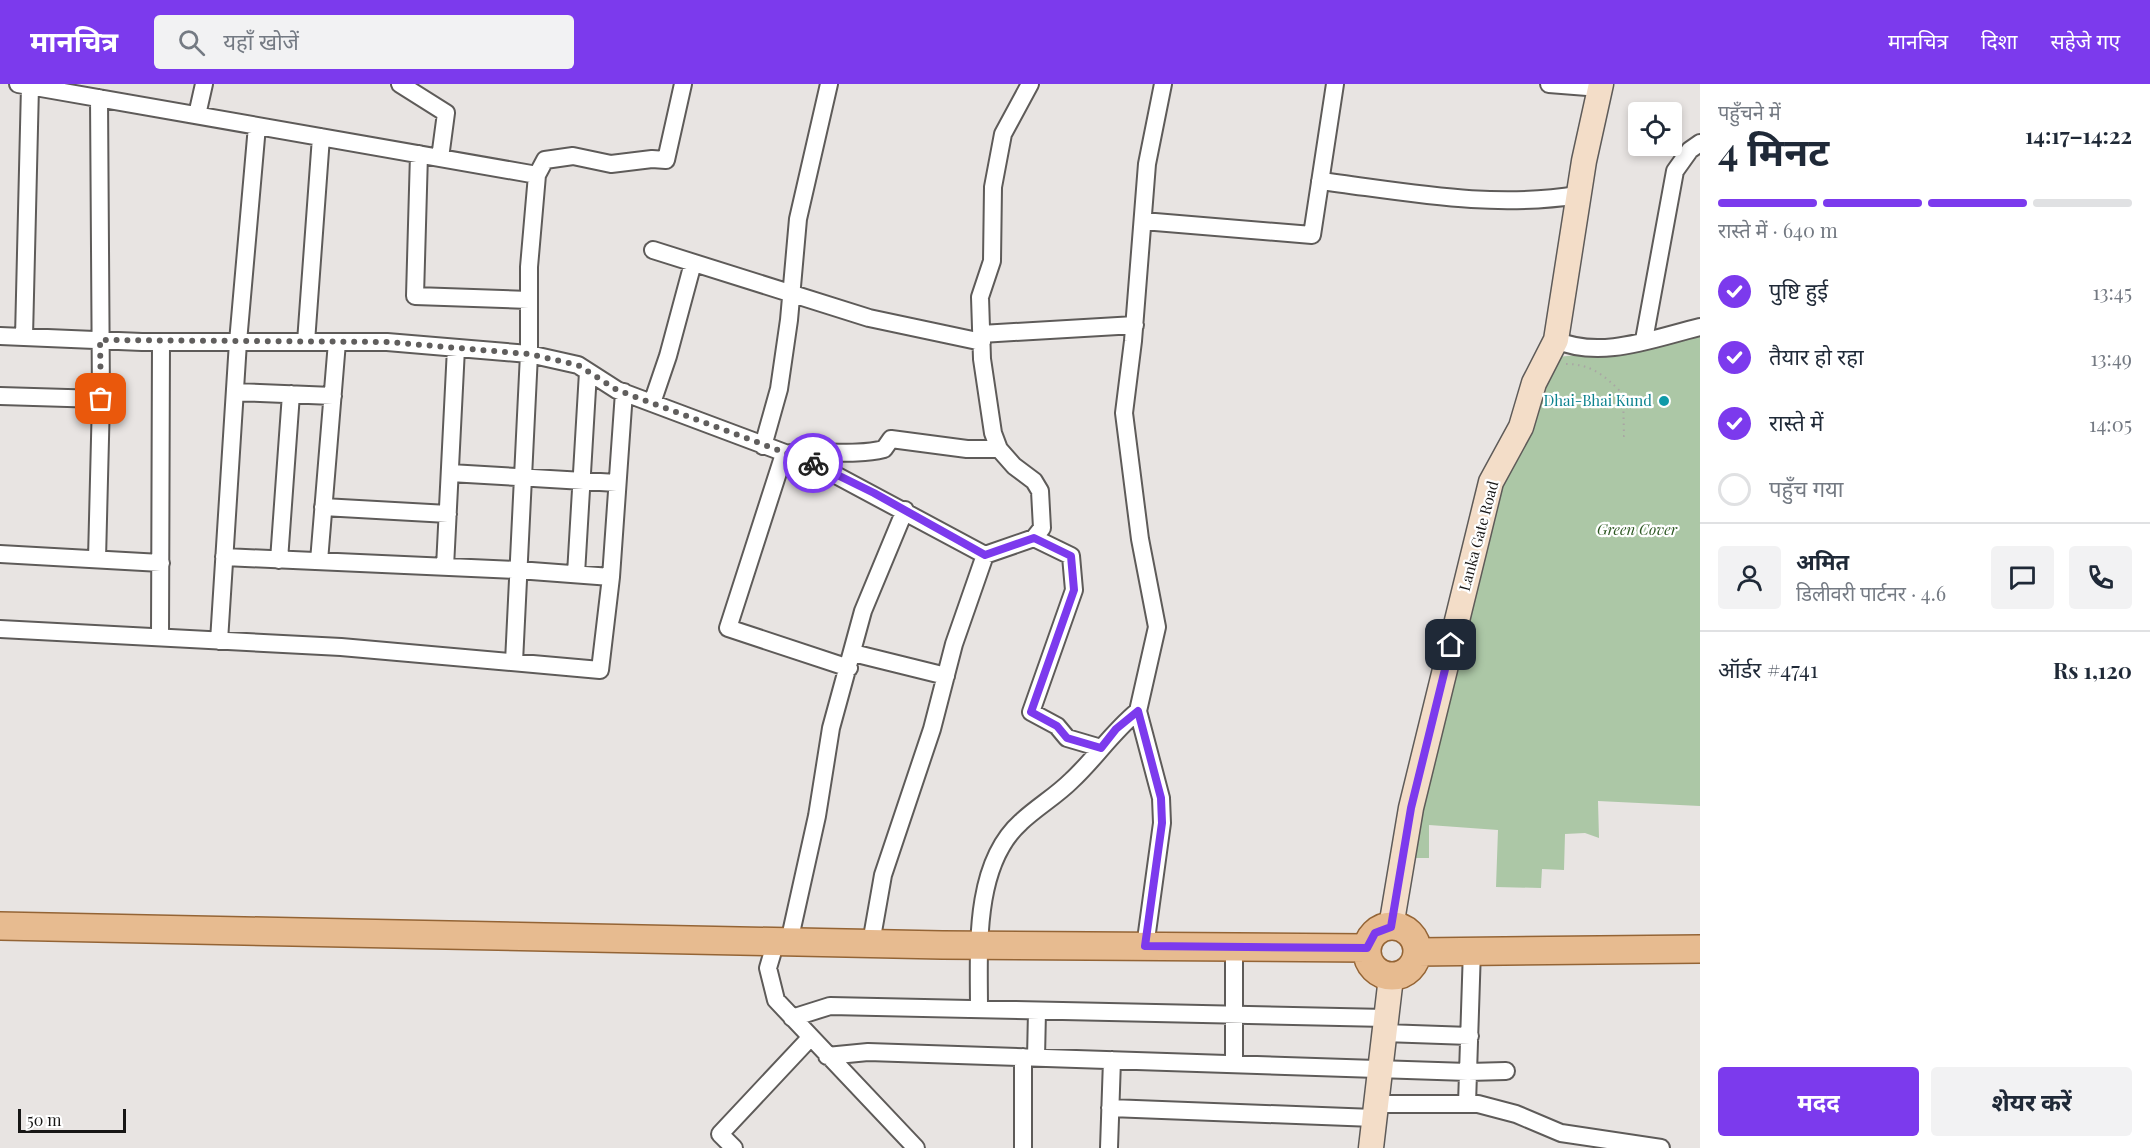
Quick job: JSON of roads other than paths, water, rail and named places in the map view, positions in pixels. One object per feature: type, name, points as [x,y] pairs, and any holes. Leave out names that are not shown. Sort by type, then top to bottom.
[{"type":"main road","points":[[0,926],[979,945],[1367,948]]},
{"type":"main road","points":[[1391,927],[1399,927],[1412,936],[1418,952],[1412,967],[1406,972],[1391,976],[1376,970],[1368,957],[1367,948],[1375,933],[1391,927]]},
{"type":"main road","points":[[1418,952],[1472,949],[1700,949]]},
{"type":"street","points":[[197,116],[204,84]]},
{"type":"street","points":[[400,84],[446,113],[440,158]]},
{"type":"street","points":[[514,662],[529,354],[529,267],[537,175],[545,160],[573,156],[611,164],[652,159],[666,160],[683,84]]},
{"type":"street","points":[[763,447],[779,389],[798,219],[829,84]]},
{"type":"street","points":[[0,336],[161,342],[387,342],[529,354],[578,365],[624,392],[763,447],[817,465],[905,510],[985,555],[1034,538],[1042,528],[1040,491],[1034,480],[1014,466],[999,449],[993,433],[981,338],[980,297],[992,261],[993,187],[1003,134],[1030,84]]},
{"type":"street","points":[[1145,946],[1162,823],[1161,798],[1138,711],[1157,627],[1140,539],[1125,438],[1124,413],[1135,325],[1147,164],[1163,84]]},
{"type":"street","points":[[1143,221],[1312,235],[1335,84]]},
{"type":"street","points":[[1549,84],[1600,86]]},
{"type":"street","points":[[24,337],[24,85],[537,175]]},
{"type":"street","name":"Lanka Gate Road","points":[[1391,927],[1411,808],[1491,482],[1521,427],[1534,383],[1552,347],[1578,195],[1600,86]]},
{"type":"street","points":[[97,559],[101,399],[99,98]]},
{"type":"street","points":[[219,641],[238,342],[257,126]]},
{"type":"street","points":[[306,342],[321,137]]},
{"type":"street","points":[[1644,340],[1675,171],[1690,150],[1700,143]]},
{"type":"street","points":[[418,154],[415,296],[529,300]]},
{"type":"street","points":[[1320,181],[1471,200],[1536,202],[1578,195]]},
{"type":"street","points":[[653,250],[868,318],[981,338],[1135,325]]},
{"type":"street","points":[[652,403],[668,356],[693,263]]},
{"type":"street","points":[[1552,347],[1609,348],[1700,327]]},
{"type":"street","points":[[160,637],[161,342]]},
{"type":"street","points":[[319,561],[337,342]]},
{"type":"street","points":[[445,567],[456,348]]},
{"type":"street","points":[[576,574],[588,372]]},
{"type":"street","points":[[235,392],[333,396]]},
{"type":"street","points":[[0,629],[341,647],[600,670],[611,577],[624,392]]},
{"type":"street","points":[[279,560],[291,394]]},
{"type":"street","points":[[0,396],[101,399]]},
{"type":"street","points":[[784,454],[808,450],[870,452],[885,449],[891,439],[967,449],[999,449]]},
{"type":"street","points":[[784,454],[728,628],[851,660],[946,676]]},
{"type":"street","points":[[450,473],[617,483]]},
{"type":"street","points":[[323,507],[448,514]]},
{"type":"street","points":[[905,510],[863,611],[831,728],[817,816],[782,941],[768,968],[776,1000],[916,1148]]},
{"type":"street","points":[[1034,538],[1071,556],[1074,590],[1031,712],[1057,726],[1067,738],[1101,748]]},
{"type":"street","points":[[0,554],[160,563]]},
{"type":"street","points":[[871,943],[883,875],[932,729],[954,644],[985,555]]},
{"type":"street","points":[[224,557],[518,570],[611,577]]},
{"type":"street","points":[[979,1009],[979,945],[988,877],[999,848],[1021,822],[1056,796],[1116,729],[1138,711]]},
{"type":"street","points":[[1233,1064],[1234,947]]},
{"type":"street","points":[[1467,1104],[1472,949]]},
{"type":"street","points":[[1371,1148],[1391,976]]},
{"type":"street","points":[[792,1018],[830,1006],[979,1009],[1234,1016],[1385,1025],[1470,1036]]},
{"type":"street","points":[[1023,1148],[1029,1057],[1037,1011]]},
{"type":"street","points":[[734,1148],[720,1134],[810,1038]]},
{"type":"street","points":[[827,1056],[868,1052],[1468,1072],[1506,1071]]},
{"type":"street","points":[[1108,1148],[1113,1060]]},
{"type":"street","points":[[1110,1108],[1375,1111],[1467,1104],[1516,1114],[1561,1133],[1661,1148]]},
{"type":"place","name":"Dhai-Bhai Kund","points":[[1664,401]]},
{"type":"park label","name":"Green Cover","points":[[1637,530]]}]
